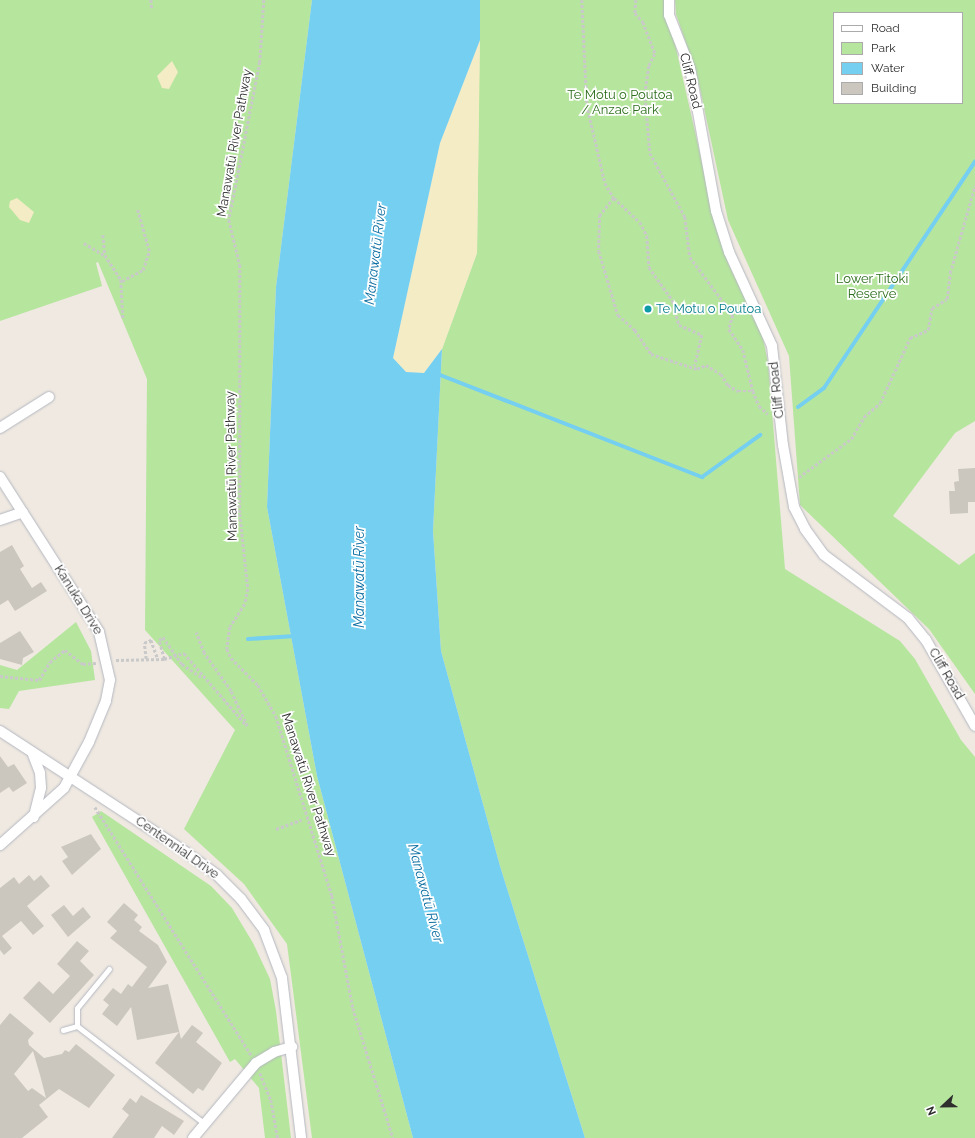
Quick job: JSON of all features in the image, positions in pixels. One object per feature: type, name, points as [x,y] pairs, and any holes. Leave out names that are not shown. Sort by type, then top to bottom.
[{"type":"street","name":"Cliff Road","points":[[669,0],[669,15],[690,68],[716,211],[728,252],[772,346],[780,425],[788,482],[805,529],[824,555],[908,618],[946,672],[975,726]]},
{"type":"street","points":[[0,428],[48,397]]},
{"type":"street","name":"Kanuka Drive","points":[[0,476],[99,632],[111,660],[110,680],[106,701],[70,777],[57,798],[0,845]]},
{"type":"street","points":[[0,520],[23,512]]},
{"type":"street","name":"Centennial Drive","points":[[0,731],[199,862],[241,899],[264,930],[282,978],[292,1047],[301,1138]]},
{"type":"street","points":[[32,752],[40,773],[41,788],[34,817]]},
{"type":"street","points":[[193,1138],[204,1123],[256,1063],[274,1052],[292,1047]]},
{"type":"lane","points":[[77,1026],[77,1008],[109,969]]},
{"type":"lane","points":[[63,1030],[77,1026]]},
{"type":"lane","points":[[77,1026],[204,1123]]},
{"type":"path","points":[[151,0],[152,10]]},
{"type":"path","name":"Manawatū River Pathway","points":[[264,0],[260,62],[229,220],[240,265],[240,514],[248,589],[245,604],[230,628],[227,649],[231,658],[258,686],[276,716],[332,896],[353,1008],[393,1138]]},
{"type":"path","points":[[582,0],[587,105],[605,183],[614,198],[640,222],[647,236],[649,267],[673,301],[679,325],[702,335],[694,366]]},
{"type":"path","points":[[636,0],[635,13],[643,22],[655,54],[649,66],[645,93],[650,152],[685,217],[693,264],[733,315],[729,329],[744,350],[753,391],[759,406],[780,425]]},
{"type":"path","points":[[788,482],[830,457],[851,439],[864,417],[880,403],[896,375],[903,349],[910,338],[928,330],[932,308],[948,299],[950,273],[975,185]]},
{"type":"path","points":[[614,198],[600,215],[599,250],[618,315],[635,330],[651,354],[694,366],[711,367],[738,391],[753,391]]},
{"type":"path","points":[[122,281],[143,270],[148,262],[147,237],[137,208]]},
{"type":"path","points":[[103,235],[105,255]]},
{"type":"path","points":[[84,243],[105,255],[122,281],[123,318]]},
{"type":"path","points":[[0,676],[39,680],[50,662],[65,650],[83,664],[111,660],[164,659],[177,657],[184,653],[247,726],[231,691],[204,653],[196,632]]},
{"type":"path","points":[[164,659],[159,640],[163,637],[177,657],[190,671],[208,681]]},
{"type":"path","points":[[146,659],[144,643],[151,640],[158,659]]},
{"type":"path","points":[[96,793],[94,806],[256,1063],[271,1100],[278,1138]]},
{"type":"path","points":[[276,829],[301,820]]},
{"type":"green space","points":[[0,0],[312,0],[276,287],[267,507],[317,776],[413,1138],[312,1138],[287,944],[244,884],[184,829],[235,730],[145,630],[147,379],[98,262],[96,263],[102,286],[0,321]]},
{"type":"green space","name":"Te Motu o Poutoa / Anzac Park","points":[[480,0],[665,0],[716,224],[728,263],[762,333],[768,363],[785,569],[900,641],[915,659],[961,740],[975,757],[975,1138],[585,1138],[500,866],[441,651],[433,531],[442,349],[477,253]]},
{"type":"green space","name":"Lower Titoki Reserve","points":[[675,0],[975,0],[975,421],[955,433],[893,516],[959,565],[975,553],[975,694],[929,629],[800,505],[789,356],[728,220],[697,75],[676,14]]},
{"type":"green space","points":[[76,622],[91,651],[95,680],[19,691],[9,709],[0,708],[0,665],[17,670]]},
{"type":"green space","points":[[101,811],[211,886],[232,908],[253,943],[270,979],[276,1011],[291,1138],[265,1138],[259,1088],[235,1059],[230,1062],[92,817]]},
{"type":"sand","points":[[480,40],[477,253],[442,349],[424,373],[406,372],[393,358],[440,143]]},
{"type":"sand","points":[[172,61],[178,72],[169,89],[162,88],[157,76]]},
{"type":"sand","points":[[17,198],[34,212],[29,223],[20,220],[9,207],[10,201]]},
{"type":"water","name":"Manawatū River","points":[[312,0],[480,0],[480,40],[440,143],[393,358],[406,372],[424,373],[442,349],[433,531],[441,651],[500,866],[585,1138],[413,1138],[317,776],[267,507],[276,287]]},
{"type":"building","points":[[975,468],[975,502],[968,502],[968,513],[950,514],[949,491],[955,491],[954,482],[959,481],[958,469]]},
{"type":"building","points":[[12,545],[24,566],[20,569],[32,588],[41,582],[47,591],[15,611],[8,600],[0,605],[0,552]]},
{"type":"building","points":[[20,631],[34,652],[23,658],[22,665],[0,659],[0,643]]},
{"type":"building","points":[[0,756],[8,767],[14,764],[27,783],[13,792],[9,787],[0,793]]},
{"type":"building","points":[[91,834],[101,849],[72,875],[62,861],[68,857],[61,847]]},
{"type":"building","points":[[29,875],[34,881],[41,875],[50,886],[27,906],[44,926],[33,935],[21,921],[2,936],[12,948],[4,955],[0,950],[0,888],[14,877],[19,884]]},
{"type":"building","points":[[124,903],[138,915],[134,920],[142,927],[139,931],[158,945],[167,962],[148,988],[168,984],[181,1039],[192,1025],[203,1033],[196,1042],[222,1063],[203,1091],[198,1088],[193,1094],[155,1063],[179,1032],[137,1040],[131,1007],[117,1026],[102,1014],[109,1005],[103,1000],[113,988],[121,994],[128,984],[132,987],[147,967],[110,938],[117,931],[107,922]]},
{"type":"building","points":[[64,905],[73,916],[83,907],[91,917],[68,937],[51,915]]},
{"type":"building","points":[[77,941],[89,951],[80,961],[94,975],[50,1023],[23,998],[39,981],[53,994],[70,976],[57,964]]},
{"type":"building","points":[[10,1013],[34,1033],[28,1040],[29,1045],[44,1058],[62,1054],[65,1050],[69,1052],[76,1044],[115,1075],[89,1108],[59,1089],[39,1105],[48,1117],[22,1138],[0,1138],[0,1025]],"holes":[[[33,1051],[46,1098],[32,1088],[28,1091],[14,1074]]]},
{"type":"building","points":[[141,1095],[184,1121],[174,1135],[162,1126],[154,1138],[112,1138],[129,1115],[122,1109],[130,1098],[136,1103]]},
{"type":"waterway","points":[[798,407],[824,388],[975,162]]},
{"type":"waterway","points":[[435,373],[702,477],[760,435]]},
{"type":"waterway","points":[[248,639],[296,636]]},
{"type":"place","name":"Te Motu o Poutoa","points":[[648,309]]}]
